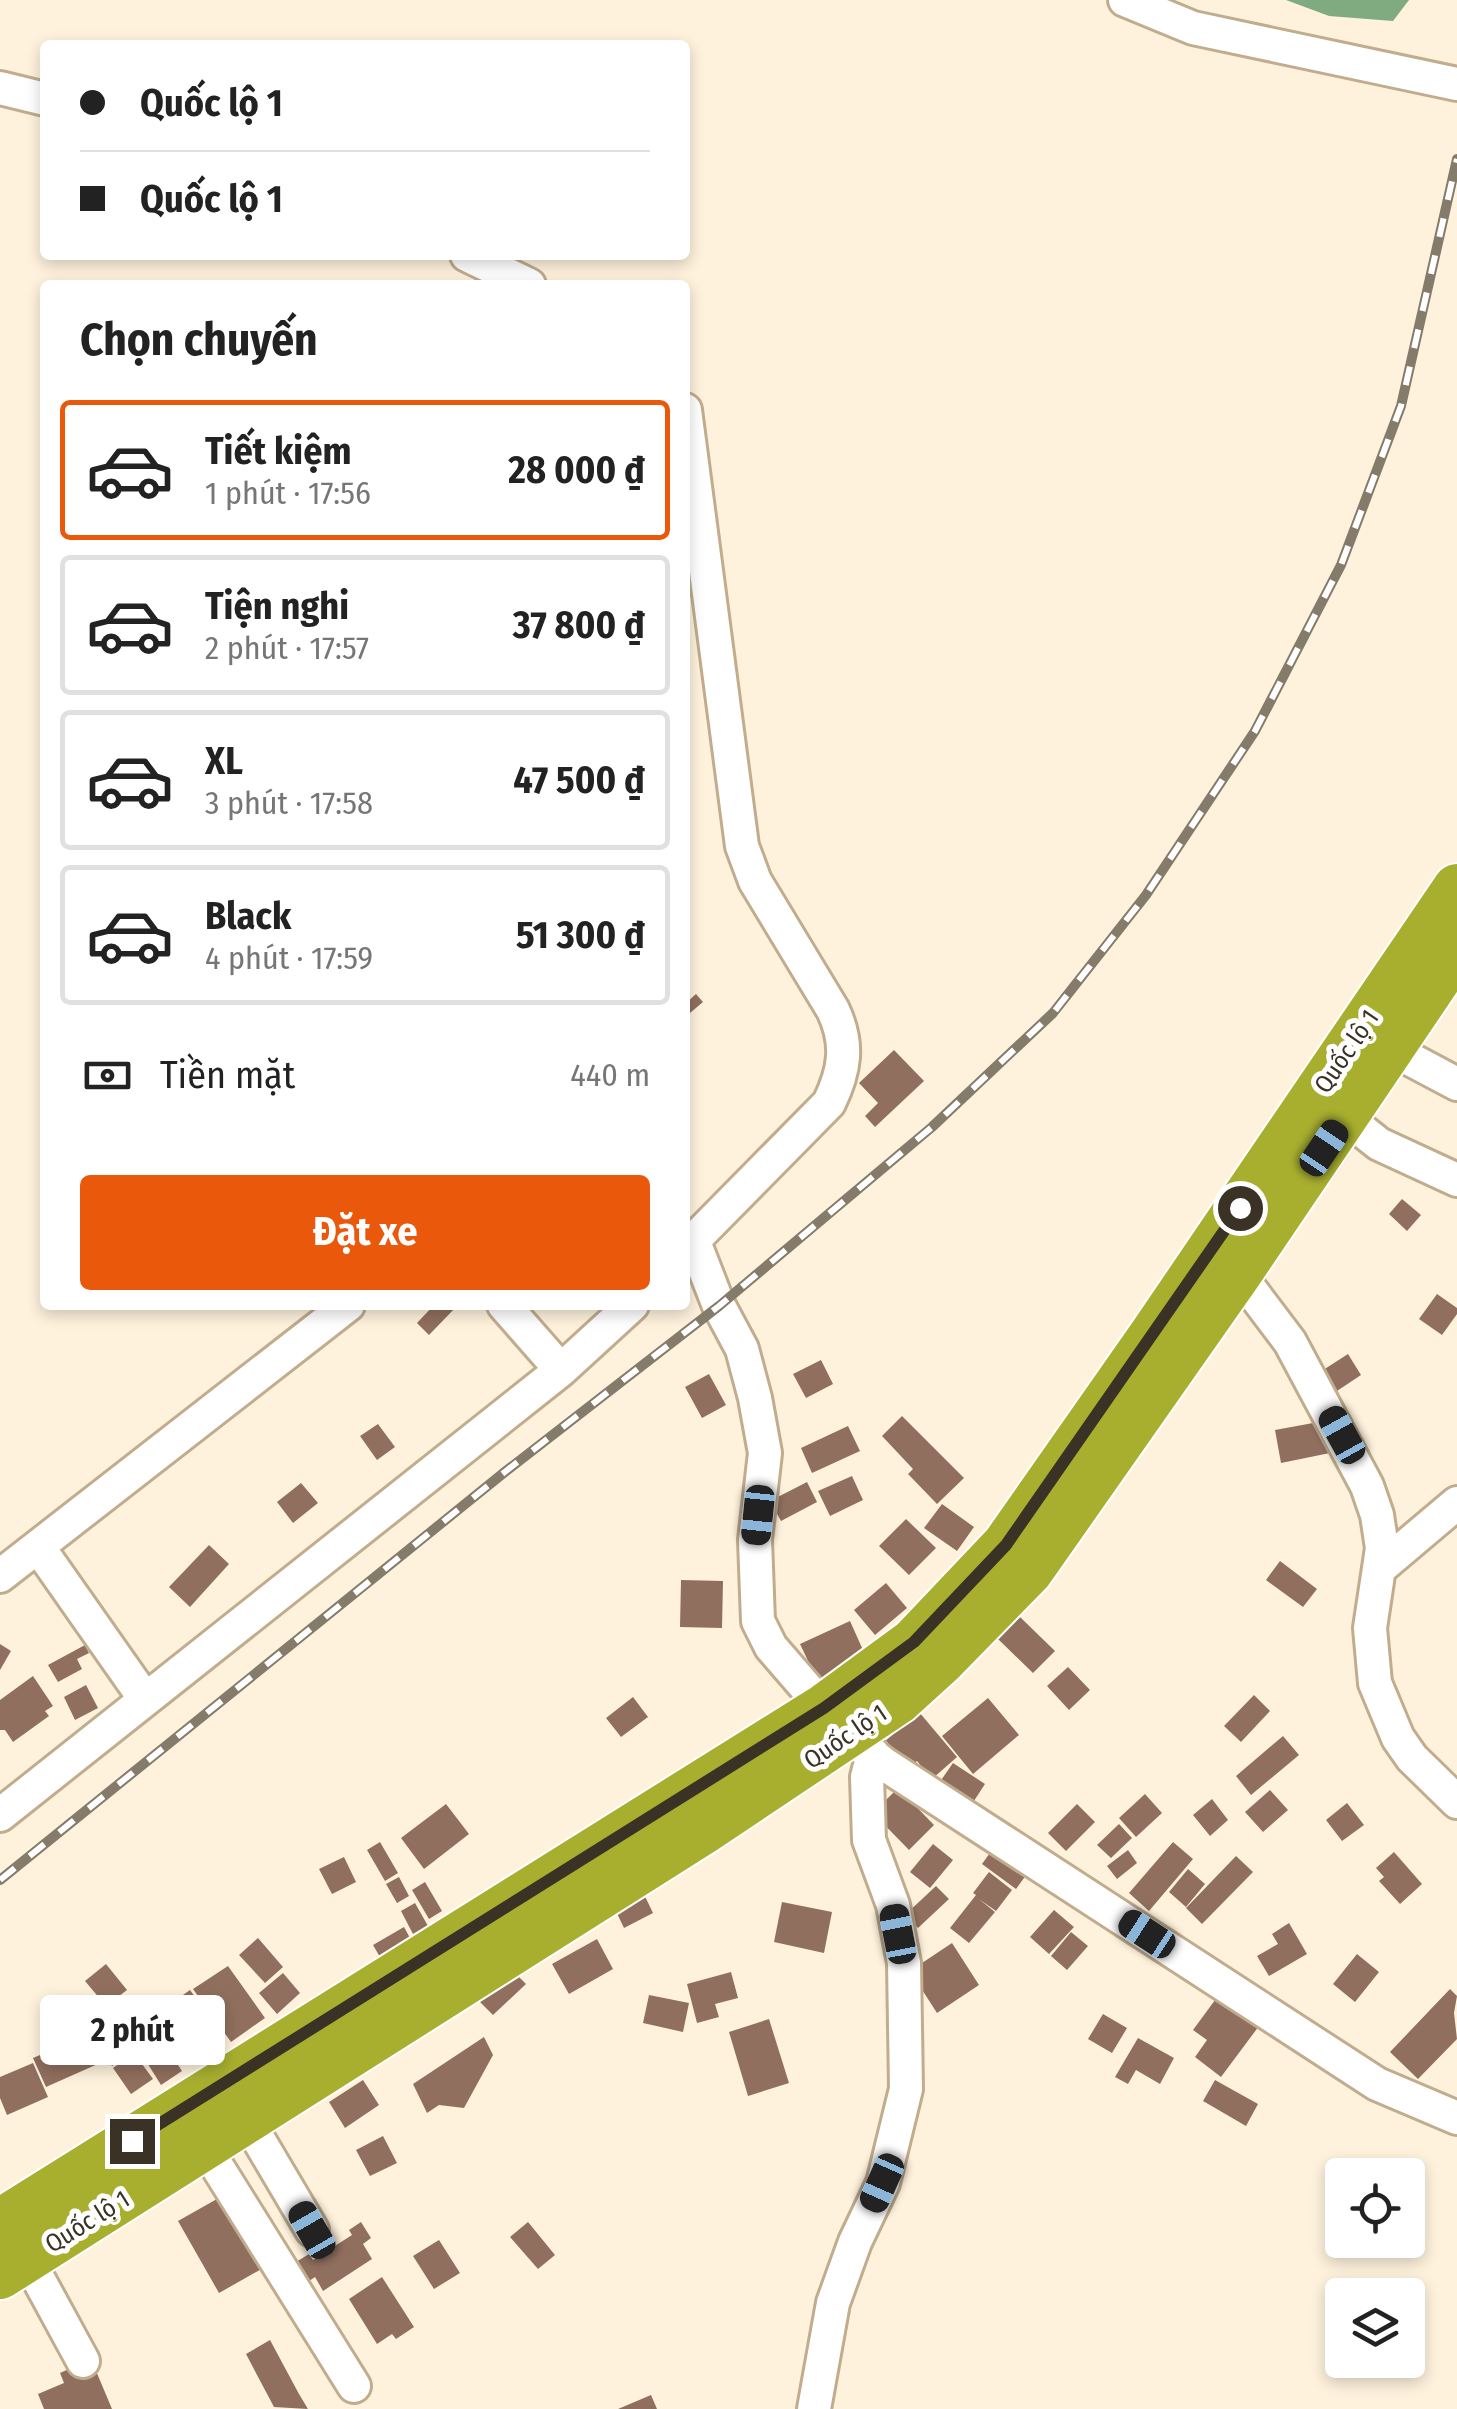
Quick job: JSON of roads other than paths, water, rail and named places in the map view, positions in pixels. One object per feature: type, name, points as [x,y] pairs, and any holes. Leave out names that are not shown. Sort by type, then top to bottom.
[{"type":"highway","name":"Quốc lộ 1","points":[[9,2252],[849,1733],[914,1642],[1006,1545],[1154,1336],[1457,888]]},
{"type":"highway","name":"Quốc lộ 1","points":[[9,2252],[206,2147],[898,1700],[1030,1570],[1238,1273],[1457,949]]},
{"type":"street","points":[[1125,0],[1193,28],[1457,84]]},
{"type":"street","points":[[0,88],[40,98]]},
{"type":"street","points":[[478,260],[520,280]]},
{"type":"street","points":[[690,448],[742,846],[755,881],[833,1010],[843,1030],[846,1053],[841,1079],[829,1103],[690,1243]]},
{"type":"street","points":[[1391,1048],[1457,1084]]},
{"type":"street","points":[[1345,1117],[1379,1144],[1457,1180]]},
{"type":"street","points":[[690,1246],[742,1349],[755,1398],[765,1453],[755,1540],[758,1621],[772,1647],[849,1733],[1377,2084],[1457,2118]]},
{"type":"street","points":[[1238,1273],[1290,1342],[1367,1486],[1380,1532],[1380,1568],[1370,1628],[1375,1682],[1398,1738],[1412,1758],[1457,1802]]},
{"type":"street","points":[[0,1576],[342,1310]]},
{"type":"street","points":[[508,1310],[561,1370]]},
{"type":"street","points":[[0,1815],[561,1370],[627,1310]]},
{"type":"street","points":[[1380,1568],[1457,1503]]},
{"type":"street","points":[[39,1548],[145,1699]]},
{"type":"street","points":[[814,2409],[833,2304],[882,2183],[906,2089],[904,1962],[893,1905],[869,1840],[867,1777],[849,1733]]},
{"type":"street","points":[[248,2120],[312,2230]]},
{"type":"street","points":[[206,2147],[354,2386]]},
{"type":"street","points":[[9,2252],[83,2361]]},
{"type":"railway","points":[[0,1880],[506,1471],[719,1306],[932,1127],[1053,1013],[1146,895],[1255,731],[1341,565],[1401,406],[1457,159]]}]
